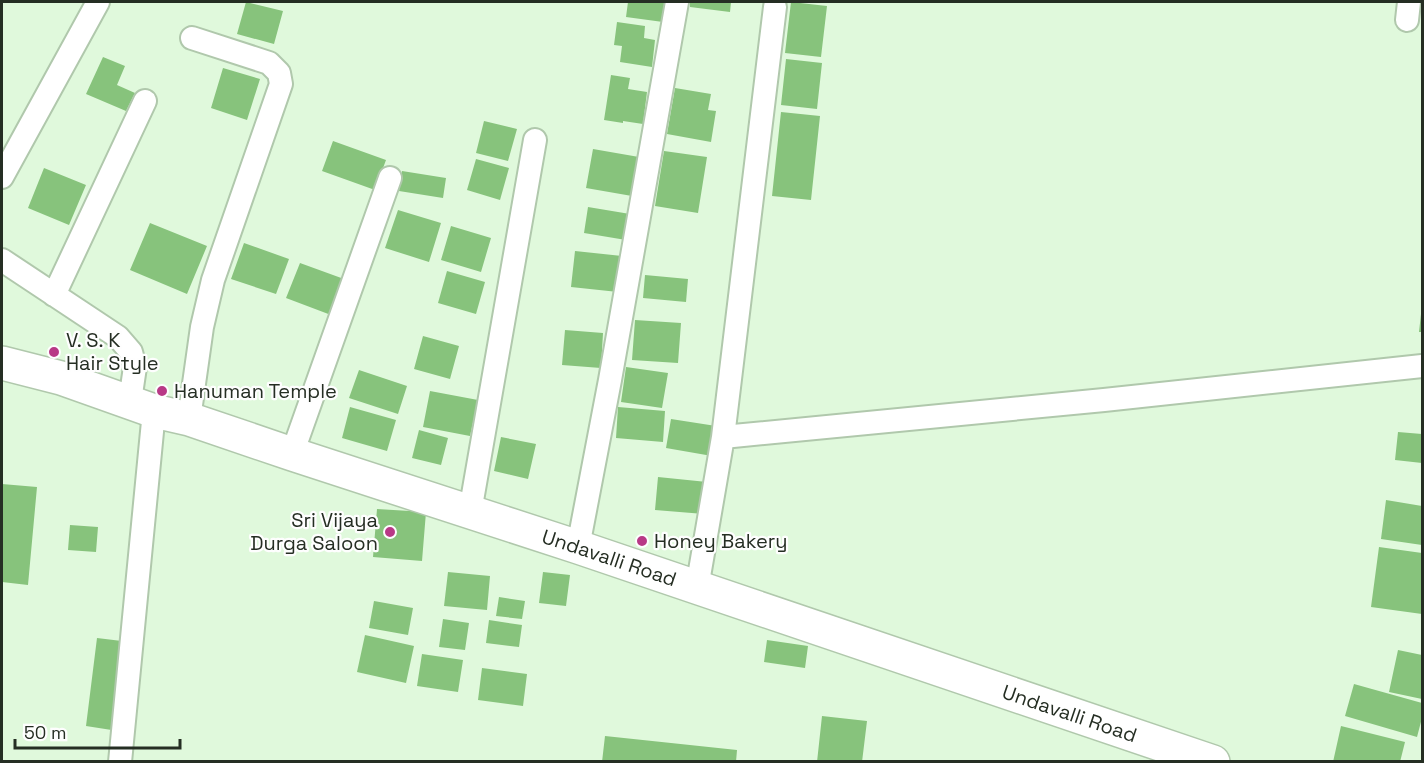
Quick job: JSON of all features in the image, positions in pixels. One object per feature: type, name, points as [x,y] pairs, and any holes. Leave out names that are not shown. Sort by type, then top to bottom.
[{"type":"main road","name":"Undavalli Road","points":[[2,363],[61,378],[578,547],[1213,762]]},
{"type":"street","points":[[2,177],[98,2]]},
{"type":"street","points":[[578,547],[677,2]]},
{"type":"street","points":[[697,588],[723,437],[775,7]]},
{"type":"street","points":[[189,419],[202,327],[213,280],[281,84],[279,73],[269,63],[192,38]]},
{"type":"street","points":[[54,295],[145,101]]},
{"type":"street","points":[[470,512],[535,140]]},
{"type":"street","points":[[292,454],[390,178]]},
{"type":"street","points":[[2,260],[118,337],[131,352],[135,367],[142,406],[120,762]]},
{"type":"street","points":[[723,437],[1422,366]]},
{"type":"building","points":[[246,2],[283,11],[274,44],[237,34]]},
{"type":"building","points":[[628,2],[666,2],[663,22],[626,17]]},
{"type":"building","points":[[690,2],[731,2],[730,12],[690,7]]},
{"type":"building","points":[[791,2],[827,6],[821,57],[785,53]]},
{"type":"building","points":[[617,22],[645,26],[644,38],[655,40],[652,67],[620,62],[622,46],[614,45]]},
{"type":"building","points":[[103,57],[125,66],[117,85],[135,93],[126,111],[86,94]]},
{"type":"building","points":[[786,59],[822,63],[817,109],[781,105]]},
{"type":"building","points":[[223,68],[260,79],[247,120],[211,108]]},
{"type":"building","points":[[611,75],[630,78],[628,89],[647,92],[643,124],[604,120]]},
{"type":"building","points":[[675,88],[711,94],[708,110],[716,111],[711,142],[667,134]]},
{"type":"building","points":[[781,112],[820,116],[811,200],[772,196]]},
{"type":"building","points":[[484,121],[517,129],[508,161],[476,153]]},
{"type":"building","points":[[333,141],[386,160],[375,190],[322,171]]},
{"type":"building","points":[[593,149],[639,157],[632,196],[586,188]]},
{"type":"building","points":[[664,151],[707,157],[698,213],[655,206]]},
{"type":"building","points":[[476,159],[509,168],[500,200],[467,190]]},
{"type":"building","points":[[44,168],[86,185],[69,225],[28,208]]},
{"type":"building","points":[[402,171],[446,178],[443,198],[399,191]]},
{"type":"building","points":[[588,207],[630,214],[626,240],[584,233]]},
{"type":"building","points":[[398,210],[441,223],[429,262],[385,248]]},
{"type":"building","points":[[150,223],[207,246],[187,294],[130,270]]},
{"type":"building","points":[[451,226],[491,238],[481,272],[441,260]]},
{"type":"building","points":[[244,243],[289,259],[276,294],[231,279]]},
{"type":"building","points":[[575,251],[622,256],[618,292],[571,287]]},
{"type":"building","points":[[300,263],[344,279],[331,315],[286,298]]},
{"type":"building","points":[[447,271],[485,282],[476,314],[438,303]]},
{"type":"building","points":[[645,275],[688,279],[686,302],[643,298]]},
{"type":"building","points":[[1421,314],[1422,332],[1419,332]]},
{"type":"building","points":[[635,320],[681,323],[678,363],[632,360]]},
{"type":"building","points":[[565,330],[603,333],[601,368],[562,365]]},
{"type":"building","points":[[423,336],[459,346],[450,379],[414,369]]},
{"type":"building","points":[[626,367],[668,373],[662,408],[621,402]]},
{"type":"building","points":[[359,370],[407,386],[398,414],[349,398]]},
{"type":"building","points":[[430,391],[478,400],[470,436],[423,427]]},
{"type":"building","points":[[350,407],[396,420],[387,451],[342,438]]},
{"type":"building","points":[[618,407],[665,411],[663,442],[616,438]]},
{"type":"building","points":[[671,419],[716,426],[712,456],[666,448]]},
{"type":"building","points":[[419,430],[448,438],[441,465],[412,458]]},
{"type":"building","points":[[1398,432],[1422,434],[1422,463],[1395,460]]},
{"type":"building","points":[[501,437],[536,444],[528,479],[494,471]]},
{"type":"building","points":[[658,477],[707,482],[704,514],[655,510]]},
{"type":"building","points":[[2,484],[37,487],[28,585],[2,582]]},
{"type":"building","points":[[1386,500],[1422,506],[1422,545],[1381,539]]},
{"type":"building","points":[[377,509],[426,512],[422,561],[373,557]]},
{"type":"building","points":[[70,525],[98,527],[96,552],[68,550]]},
{"type":"building","points":[[1379,547],[1422,553],[1422,614],[1371,607]]},
{"type":"building","points":[[448,572],[490,576],[487,610],[444,606]]},
{"type":"building","points":[[543,572],[570,575],[566,606],[539,603]]},
{"type":"building","points":[[499,597],[525,601],[522,619],[496,616]]},
{"type":"building","points":[[374,601],[413,608],[408,635],[369,628]]},
{"type":"building","points":[[443,619],[469,623],[465,650],[439,647]]},
{"type":"building","points":[[489,620],[522,625],[519,647],[486,643]]},
{"type":"building","points":[[365,635],[414,646],[406,683],[357,672]]},
{"type":"building","points":[[97,638],[130,642],[118,731],[86,726]]},
{"type":"building","points":[[767,640],[808,646],[805,668],[764,662]]},
{"type":"building","points":[[1398,650],[1422,655],[1422,699],[1389,692]]},
{"type":"building","points":[[422,654],[463,660],[458,692],[417,686]]},
{"type":"building","points":[[482,668],[527,674],[523,706],[478,700]]},
{"type":"building","points":[[1354,684],[1422,703],[1422,718],[1417,737],[1345,716]]},
{"type":"building","points":[[822,716],[867,721],[862,762],[817,762]]},
{"type":"building","points":[[1341,726],[1405,742],[1400,762],[1333,762]]},
{"type":"building","points":[[605,736],[737,750],[736,762],[602,762]]},
{"type":"place","name":"V. S. K Hair Style","points":[[54,352]]},
{"type":"place","name":"Hanuman Temple","points":[[162,391]]},
{"type":"place","name":"Sri Vijaya Durga Saloon","points":[[390,532]]},
{"type":"place","name":"Honey Bakery","points":[[642,541]]}]
